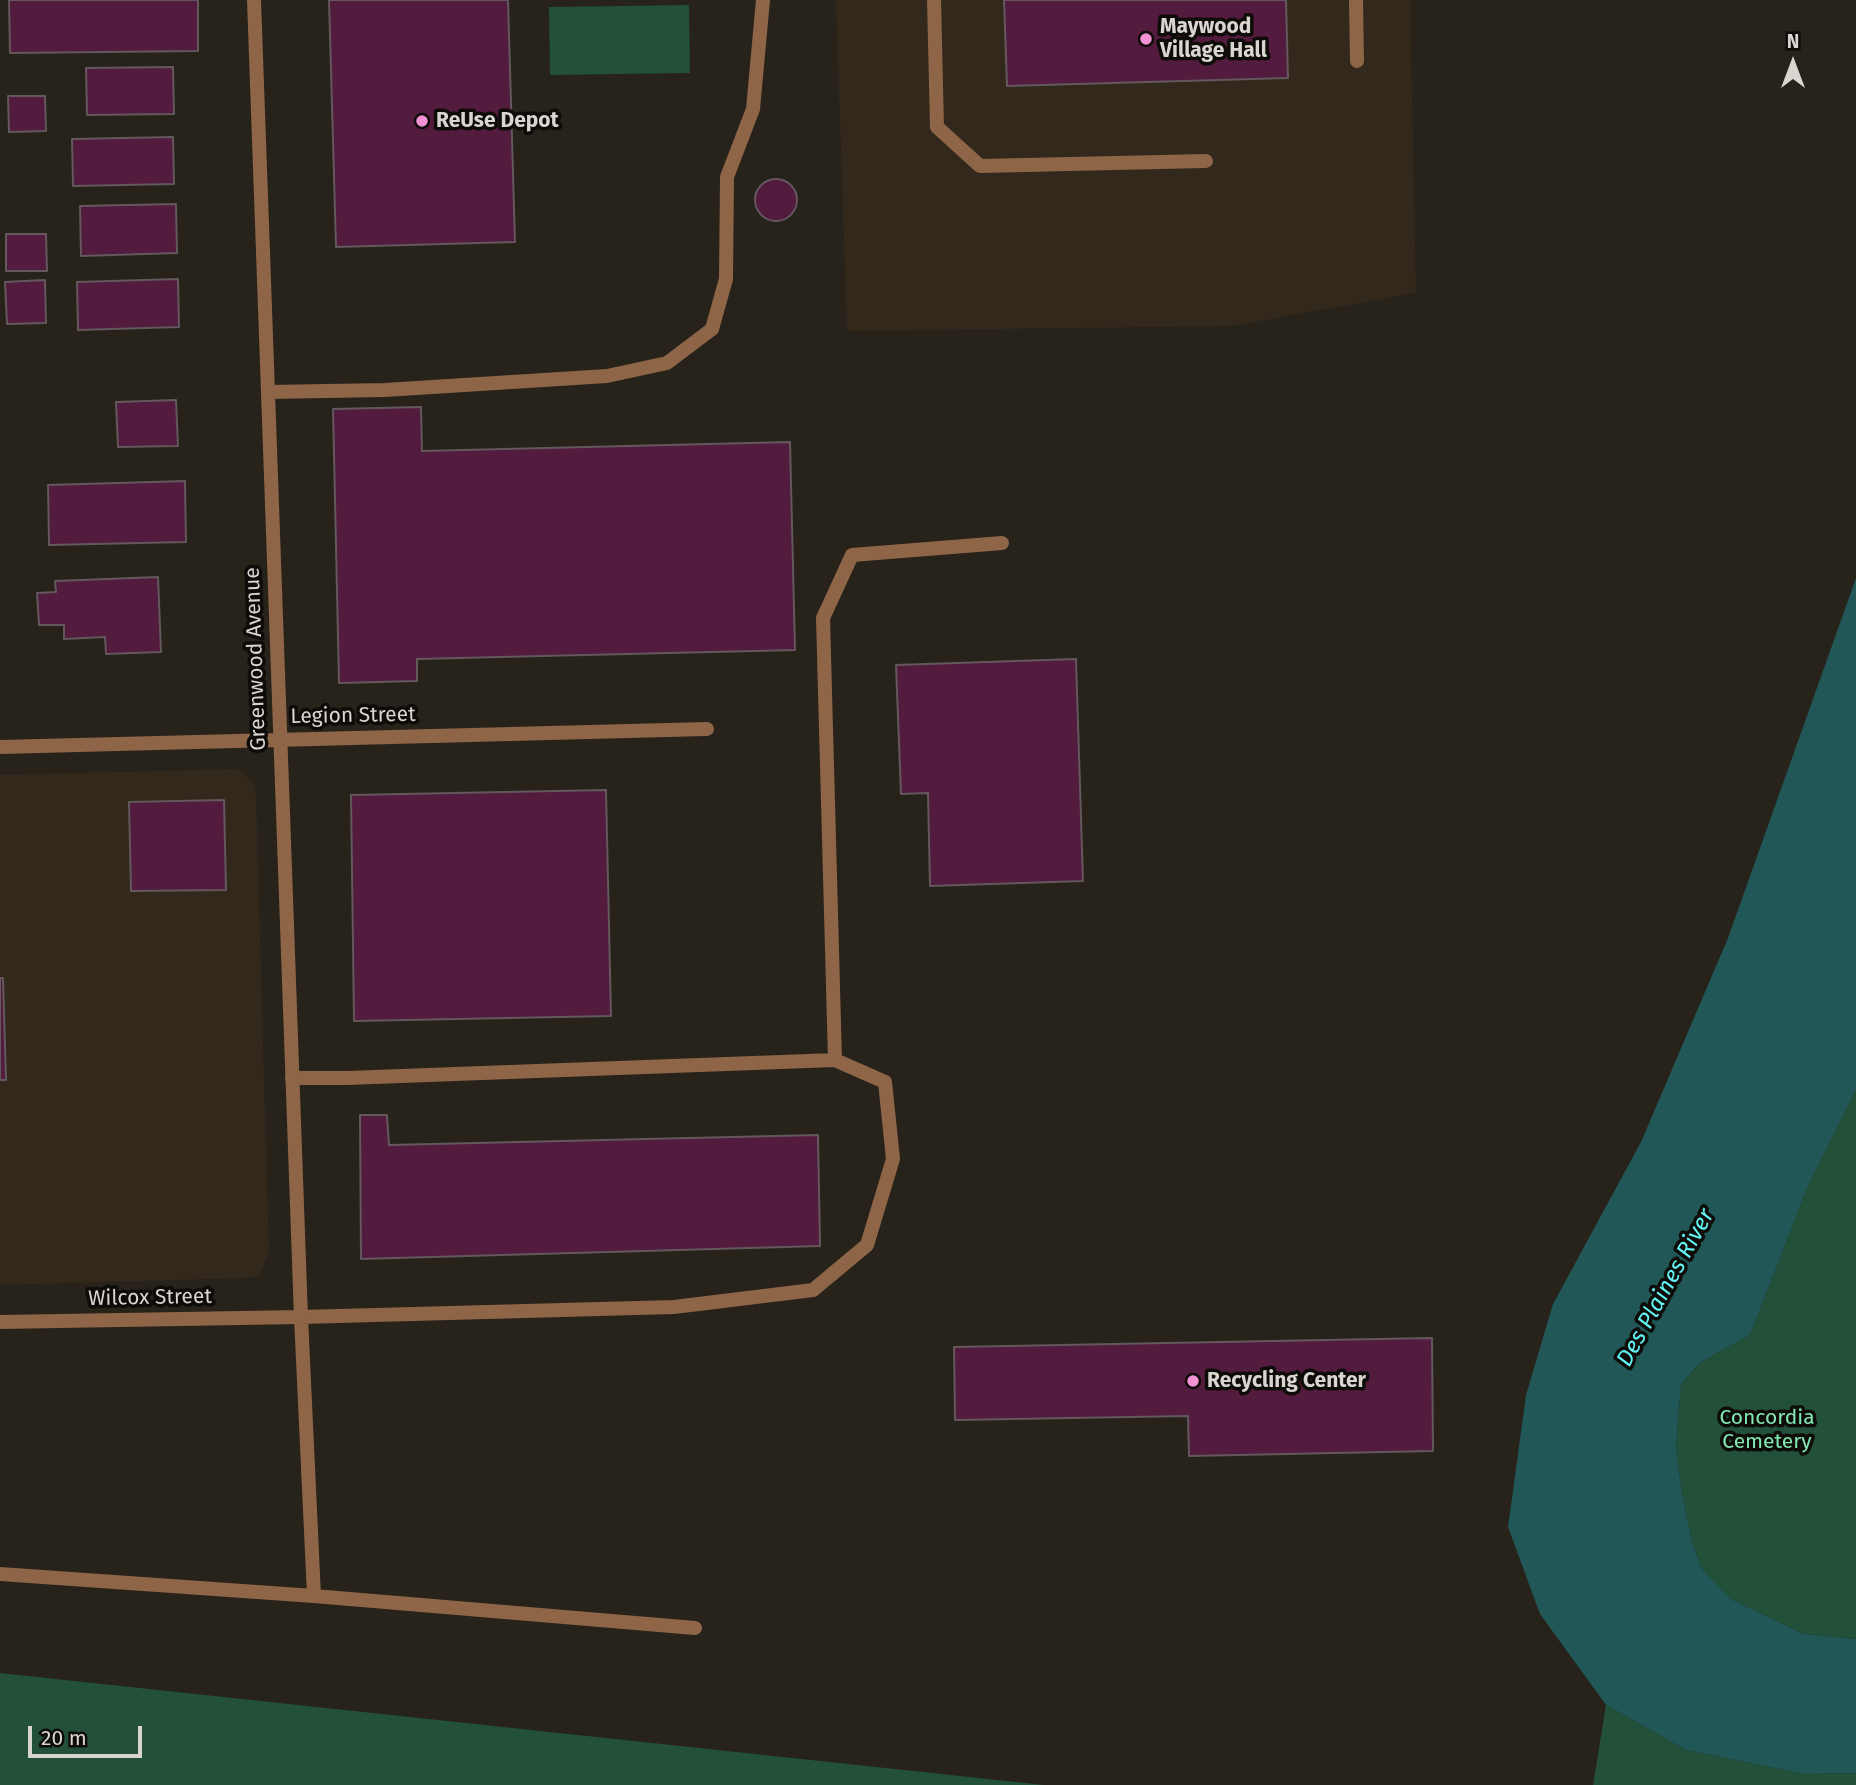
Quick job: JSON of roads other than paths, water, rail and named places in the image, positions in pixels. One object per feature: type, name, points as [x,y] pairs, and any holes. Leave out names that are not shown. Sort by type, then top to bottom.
[{"type":"street","name":"Greenwood Avenue","points":[[254,0],[292,1078],[314,1596]]},
{"type":"street","points":[[268,392],[385,390],[607,376],[667,363],[712,329],[726,279],[727,177],[753,109],[763,0]]},
{"type":"street","points":[[934,0],[937,127],[980,166],[1206,161]]},
{"type":"street","points":[[1356,0],[1357,61]]},
{"type":"street","points":[[292,1078],[835,1060],[823,618],[852,555],[1002,543]]},
{"type":"street","name":"Legion Street","points":[[0,747],[707,729]]},
{"type":"street","name":"Wilcox Street","points":[[0,1322],[674,1307],[813,1290],[867,1245],[893,1159],[885,1082],[835,1060]]},
{"type":"street","points":[[0,1574],[314,1596],[695,1628]]},
{"type":"water","name":"Des Plaines River","points":[[1856,578],[1856,1090],[1808,1186],[1750,1335],[1701,1362],[1681,1384],[1676,1446],[1692,1542],[1702,1569],[1731,1599],[1804,1634],[1856,1639],[1856,1773],[1804,1774],[1686,1750],[1606,1705],[1540,1614],[1508,1527],[1526,1395],[1553,1304],[1641,1142],[1728,938]]},
{"type":"place","name":"Maywood Village Hall","points":[[1146,39]]},
{"type":"place","name":"ReUse Depot","points":[[422,121]]},
{"type":"place","name":"Recycling Center","points":[[1193,1381]]},
{"type":"park label","name":"Concordia Cemetery","points":[[1767,1430]]}]
